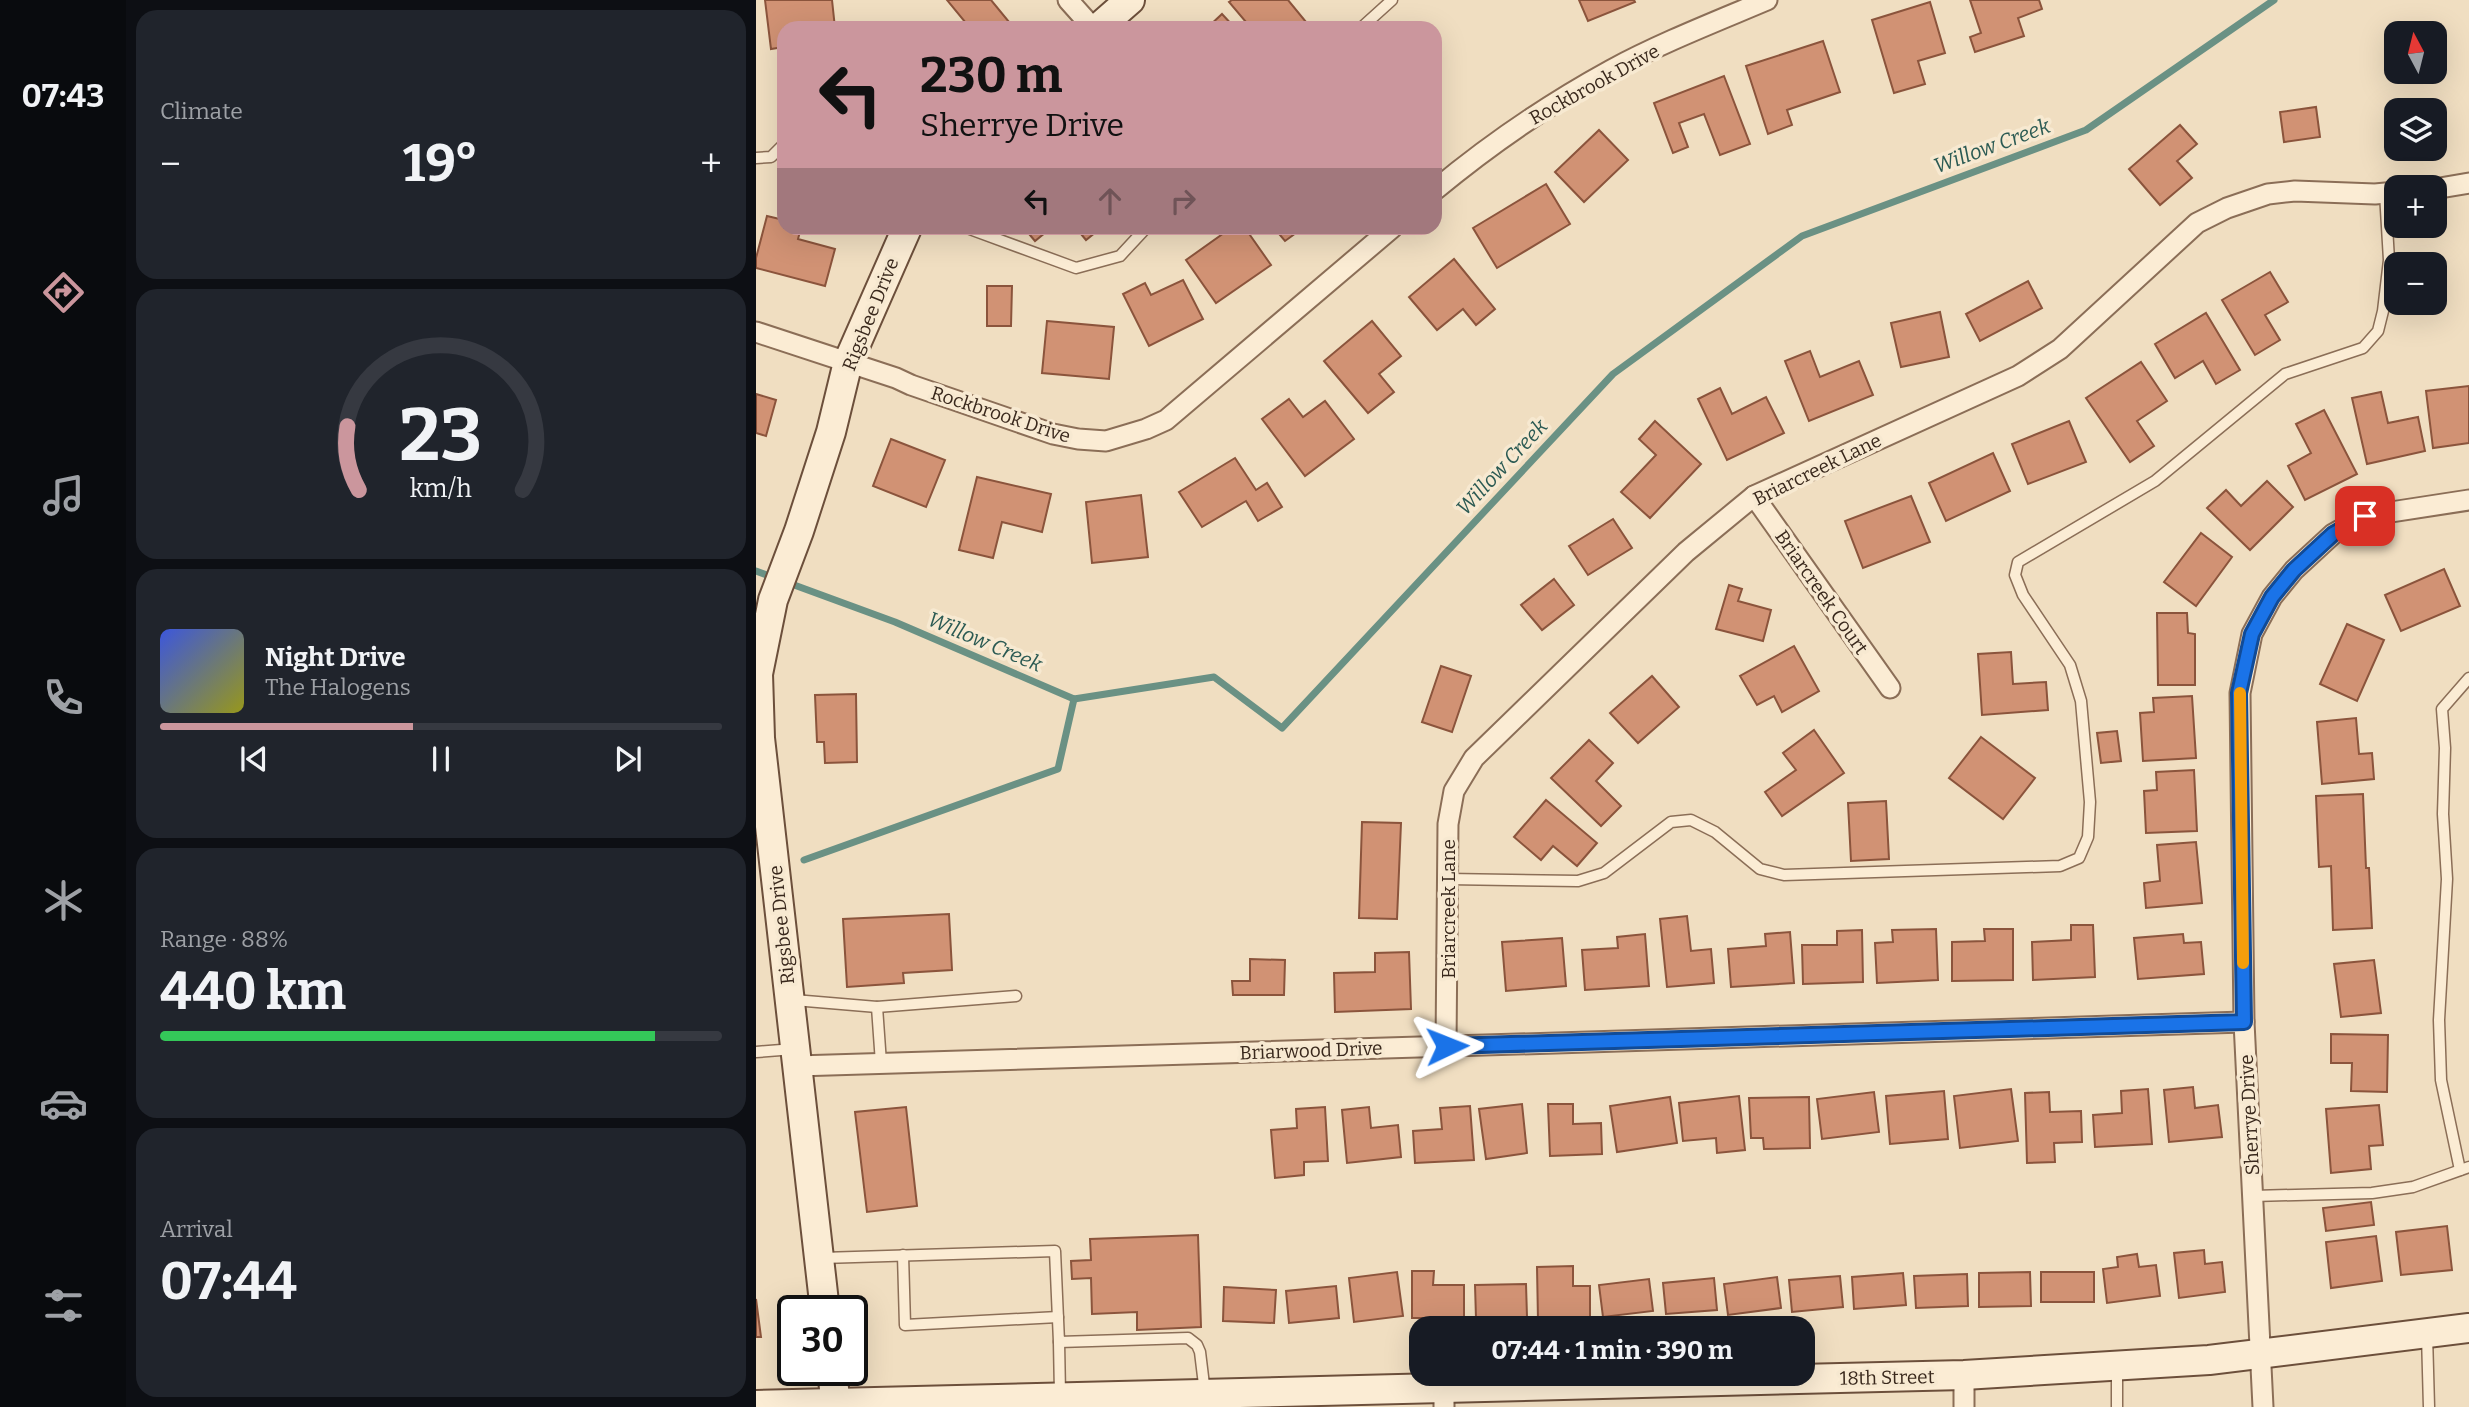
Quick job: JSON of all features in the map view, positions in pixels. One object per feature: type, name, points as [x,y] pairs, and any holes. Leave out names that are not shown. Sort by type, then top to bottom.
[{"type":"street","points":[[1068,0],[1089,21]]},
{"type":"street","points":[[1104,21],[1130,0]]},
{"type":"street","name":"Rockbrook Drive","points":[[1442,185],[1531,119],[1612,69],[1767,0]]},
{"type":"street","points":[[2447,187],[2469,183]]},
{"type":"street","name":"Briarcreek Lane","points":[[1447,1046],[1448,824],[1454,791],[1474,758],[1686,552],[1754,496],[2018,376],[2060,349],[2197,223],[2227,208],[2268,194],[2295,191],[2384,192]]},
{"type":"street","name":"Rigsbee Drive","points":[[823,1295],[758,738],[758,674],[773,600],[831,432],[848,362],[903,235]]},
{"type":"street","name":"Rockbrook Drive","points":[[756,332],[1053,434],[1107,441],[1166,420],[1384,235]]},
{"type":"street","name":"Briarcreek Court","points":[[1754,496],[1889,688]]},
{"type":"street","name":"Sherrye Drive","points":[[2263,1407],[2244,1022],[2239,693],[2252,634],[2272,597],[2294,570],[2333,534],[2365,516],[2469,500]]},
{"type":"street","name":"Briarwood Drive","points":[[796,1057],[881,1063],[2244,1022]]},
{"type":"street","name":"18th Street","points":[[756,1405],[836,1405],[1060,1397],[1098,1402],[1205,1394],[1444,1397],[1964,1375],[2261,1355],[2469,1328]]},
{"type":"street","points":[[1964,1375],[1965,1407]]},
{"type":"street","points":[[834,1386],[836,1405]]},
{"type":"lane","points":[[1369,21],[1392,0]]},
{"type":"lane","points":[[756,158],[771,157],[777,151]]},
{"type":"lane","points":[[986,235],[1076,268],[1120,256],[1140,235]]},
{"type":"lane","points":[[1448,879],[1578,881],[1604,873],[1671,822],[1691,820],[1715,832],[1760,869],[1784,875],[2060,866],[2079,858],[2088,837],[2090,802],[2081,701],[2070,665],[2023,595],[2015,575],[2018,562],[2155,481],[2284,374],[2364,348],[2378,331],[2383,311],[2389,238]]},
{"type":"lane","points":[[2253,1196],[2372,1193],[2413,1187],[2465,1168],[2441,1080],[2439,1032],[2447,879],[2442,709],[2469,678]]},
{"type":"lane","points":[[790,999],[877,1007],[1016,996]]},
{"type":"lane","points":[[877,1007],[881,1063]]},
{"type":"lane","points":[[756,1052],[796,1057]]},
{"type":"lane","points":[[819,1258],[1055,1251],[1060,1397]]},
{"type":"lane","points":[[903,1255],[905,1325],[1058,1317]]},
{"type":"lane","points":[[2427,1335],[2430,1407]]},
{"type":"lane","points":[[1059,1342],[1188,1338],[1198,1345],[1205,1394]]},
{"type":"lane","points":[[2117,1365],[2117,1407]]},
{"type":"building","points":[[765,0],[832,0],[834,21],[777,21],[777,48],[771,49]]},
{"type":"building","points":[[947,0],[991,0],[1008,21],[964,21]]},
{"type":"building","points":[[1288,0],[1305,21],[1245,21],[1229,2]]},
{"type":"building","points":[[1579,0],[1634,0],[1635,2],[1588,21]]},
{"type":"building","points":[[1970,0],[2039,0],[2042,9],[2018,18],[2024,36],[1975,52],[1970,37],[1981,33]]},
{"type":"building","points":[[1930,2],[1945,53],[1918,61],[1925,84],[1894,93],[1872,20]]},
{"type":"building","points":[[1222,14],[1228,21],[1214,21]]},
{"type":"building","points":[[1823,41],[1840,92],[1787,110],[1792,125],[1768,134],[1746,66]]},
{"type":"building","points":[[1724,76],[1750,144],[1720,155],[1704,114],[1679,123],[1688,147],[1673,153],[1654,103]]},
{"type":"building","points":[[2316,107],[2320,137],[2284,142],[2280,112]]},
{"type":"building","points":[[2180,125],[2197,144],[2177,161],[2192,178],[2160,205],[2129,169]]},
{"type":"building","points":[[1599,130],[1628,160],[1584,202],[1555,172]]},
{"type":"building","points":[[1546,184],[1570,224],[1497,268],[1473,228]]},
{"type":"building","points":[[767,216],[777,218],[777,235],[799,235],[798,239],[835,249],[825,286],[756,268]]},
{"type":"building","points":[[1030,235],[1042,235],[1035,241]]},
{"type":"building","points":[[1221,235],[1250,235],[1271,265],[1216,303],[1186,260]]},
{"type":"building","points":[[1280,235],[1293,235],[1285,241]]},
{"type":"building","points":[[1454,259],[1495,309],[1476,325],[1463,309],[1437,330],[1409,297]]},
{"type":"building","points":[[2270,272],[2288,302],[2265,315],[2280,340],[2255,355],[2222,300]]},
{"type":"building","points":[[1183,280],[1203,319],[1149,346],[1123,294],[1145,283],[1151,295]]},
{"type":"building","points":[[2028,281],[2042,308],[1980,341],[1966,314]]},
{"type":"building","points":[[987,286],[1012,286],[1011,326],[987,326]]},
{"type":"building","points":[[1940,312],[1949,357],[1901,367],[1891,323]]},
{"type":"building","points":[[2206,313],[2240,370],[2216,384],[2203,361],[2175,378],[2155,344]]},
{"type":"building","points":[[1047,321],[1114,327],[1109,379],[1042,373]]},
{"type":"building","points":[[1372,321],[1401,356],[1379,374],[1394,392],[1368,413],[1324,361]]},
{"type":"building","points":[[1810,351],[1820,377],[1859,361],[1873,395],[1809,421],[1785,361]]},
{"type":"building","points":[[2141,362],[2167,401],[2137,421],[2154,446],[2130,462],[2086,398]]},
{"type":"building","points":[[2469,386],[2469,443],[2433,448],[2426,391]]},
{"type":"building","points":[[1720,388],[1732,414],[1766,397],[1784,433],[1727,460],[1698,399]]},
{"type":"building","points":[[2381,392],[2388,423],[2418,417],[2425,451],[2367,464],[2352,398]]},
{"type":"building","points":[[756,394],[776,400],[766,436],[756,433]]},
{"type":"building","points":[[1289,399],[1303,417],[1325,401],[1354,439],[1305,476],[1262,419]]},
{"type":"building","points":[[2324,410],[2357,474],[2305,500],[2288,466],[2311,453],[2296,424]]},
{"type":"building","points":[[1655,421],[1701,464],[1650,518],[1621,492],[1656,455],[1639,439]]},
{"type":"building","points":[[2069,421],[2086,462],[2028,484],[2012,444]]},
{"type":"building","points":[[891,439],[945,460],[926,507],[873,486]]},
{"type":"building","points":[[1993,453],[2010,491],[1946,521],[1929,483]]},
{"type":"building","points":[[1235,458],[1256,490],[1267,483],[1282,507],[1258,521],[1246,501],[1202,527],[1179,492]]},
{"type":"building","points":[[977,477],[1051,494],[1042,532],[1002,522],[993,558],[959,550]]},
{"type":"building","points":[[2267,481],[2293,507],[2250,550],[2207,508],[2226,490],[2241,506]]},
{"type":"building","points":[[1141,495],[1148,557],[1092,563],[1086,502]]},
{"type":"building","points":[[1911,496],[1930,542],[1863,568],[1845,521]]},
{"type":"building","points":[[1613,519],[1632,548],[1588,575],[1569,546]]},
{"type":"building","points":[[2201,533],[2232,557],[2196,606],[2164,582]]},
{"type":"building","points":[[2444,569],[2460,606],[2401,631],[2385,595]]},
{"type":"building","points":[[1554,579],[1574,605],[1542,630],[1521,605]]},
{"type":"building","points":[[1729,585],[1742,589],[1738,601],[1771,610],[1763,641],[1716,629]]},
{"type":"building","points":[[2157,613],[2187,613],[2188,633],[2195,634],[2195,685],[2158,685]]},
{"type":"building","points":[[2347,624],[2384,640],[2357,701],[2320,684]]},
{"type":"building","points":[[1794,646],[1819,691],[1782,712],[1774,696],[1757,705],[1740,676]]},
{"type":"building","points":[[2011,652],[2013,684],[2046,682],[2048,710],[1982,715],[1978,654]]},
{"type":"building","points":[[1441,666],[1471,676],[1452,732],[1422,722]]},
{"type":"building","points":[[1652,676],[1679,707],[1638,743],[1610,713]]},
{"type":"building","points":[[856,694],[857,762],[825,763],[824,742],[817,742],[815,695]]},
{"type":"building","points":[[2192,696],[2196,758],[2143,761],[2140,713],[2154,712],[2153,698]]},
{"type":"building","points":[[2356,718],[2359,754],[2372,753],[2374,779],[2322,784],[2317,722]]},
{"type":"building","points":[[1814,730],[1844,773],[1782,816],[1765,792],[1796,770],[1783,753]]},
{"type":"building","points":[[2117,731],[2121,761],[2101,763],[2097,733]]},
{"type":"building","points":[[1981,737],[2035,778],[2003,819],[1949,778]]},
{"type":"building","points":[[1589,740],[1613,763],[1596,781],[1621,806],[1601,826],[1551,778]]},
{"type":"building","points":[[2194,770],[2197,831],[2146,833],[2144,791],[2157,790],[2156,772]]},
{"type":"building","points":[[2363,794],[2372,928],[2333,930],[2331,866],[2319,867],[2316,796]]},
{"type":"building","points":[[1546,800],[1597,843],[1577,866],[1553,846],[1541,860],[1514,837]]},
{"type":"building","points":[[1886,801],[1889,859],[1851,861],[1848,803]]},
{"type":"building","points":[[1362,822],[1401,823],[1397,919],[1359,918]]},
{"type":"building","points":[[2196,842],[2202,903],[2146,908],[2144,883],[2160,881],[2157,845]]},
{"type":"building","points":[[949,914],[952,970],[903,973],[904,983],[847,987],[843,919]]},
{"type":"building","points":[[1687,916],[1691,951],[1711,949],[1714,983],[1667,987],[1660,919]]},
{"type":"building","points":[[2071,925],[2093,925],[2095,977],[2033,980],[2032,942],[2071,940]]},
{"type":"building","points":[[1936,929],[1938,980],[1877,983],[1875,943],[1893,942],[1892,930]]},
{"type":"building","points":[[1984,929],[2013,929],[2013,980],[1952,981],[1952,942],[1985,941]]},
{"type":"building","points":[[1862,930],[1863,982],[1803,984],[1802,945],[1837,945],[1837,931]]},
{"type":"building","points":[[1790,932],[1794,983],[1731,987],[1728,949],[1766,946],[1765,934]]},
{"type":"building","points":[[1645,934],[1649,986],[1585,990],[1582,950],[1618,948],[1617,937]]},
{"type":"building","points":[[2183,934],[2184,943],[2201,942],[2204,974],[2138,979],[2134,938]]},
{"type":"building","points":[[1562,938],[1566,986],[1506,991],[1502,942]]},
{"type":"building","points":[[1409,952],[1411,1009],[1335,1012],[1334,973],[1375,972],[1375,953]]},
{"type":"building","points":[[1250,959],[1285,960],[1284,995],[1233,995],[1232,981],[1250,981]]},
{"type":"building","points":[[2374,960],[2381,1013],[2341,1017],[2334,964]]},
{"type":"building","points":[[2331,1034],[2388,1035],[2387,1092],[2351,1091],[2352,1063],[2331,1063]]},
{"type":"building","points":[[2193,1087],[2195,1108],[2218,1105],[2222,1137],[2169,1142],[2164,1090]]},
{"type":"building","points":[[2011,1089],[2018,1141],[1960,1148],[1954,1096]]},
{"type":"building","points":[[2148,1089],[2152,1144],[2095,1147],[2093,1115],[2122,1113],[2121,1091]]},
{"type":"building","points":[[1944,1091],[1948,1139],[1890,1144],[1886,1096]]},
{"type":"building","points":[[1874,1092],[1879,1132],[1822,1139],[1817,1099]]},
{"type":"building","points":[[2049,1092],[2050,1112],[2081,1111],[2082,1142],[2054,1143],[2055,1162],[2027,1163],[2025,1093]]},
{"type":"building","points":[[1739,1096],[1745,1150],[1717,1153],[1716,1138],[1683,1141],[1679,1103]]},
{"type":"building","points":[[1670,1097],[1677,1143],[1617,1152],[1610,1106]]},
{"type":"building","points":[[1809,1097],[1810,1148],[1764,1149],[1763,1138],[1751,1138],[1749,1098]]},
{"type":"building","points":[[1522,1104],[1527,1153],[1486,1159],[1479,1109]]},
{"type":"building","points":[[1548,1104],[1573,1104],[1573,1124],[1601,1123],[1602,1154],[1550,1156]]},
{"type":"building","points":[[2379,1105],[2383,1145],[2369,1146],[2371,1169],[2331,1173],[2326,1109]]},
{"type":"building","points":[[1470,1106],[1474,1160],[1415,1163],[1413,1131],[1442,1129],[1440,1108]]},
{"type":"building","points":[[906,1107],[917,1206],[867,1212],[855,1112]]},
{"type":"building","points":[[1325,1107],[1328,1161],[1304,1162],[1304,1175],[1275,1178],[1271,1130],[1297,1128],[1296,1109]]},
{"type":"building","points":[[1369,1107],[1371,1128],[1398,1125],[1401,1157],[1347,1163],[1342,1110]]},
{"type":"building","points":[[2371,1202],[2374,1225],[2326,1231],[2323,1208]]},
{"type":"building","points":[[2447,1226],[2452,1270],[2401,1275],[2396,1232]]},
{"type":"building","points":[[1198,1235],[1201,1327],[1137,1330],[1137,1312],[1092,1314],[1091,1278],[1072,1279],[1071,1261],[1091,1260],[1090,1239]]},
{"type":"building","points":[[2376,1236],[2382,1281],[2331,1288],[2326,1242]]},
{"type":"building","points":[[2204,1250],[2205,1264],[2222,1262],[2225,1292],[2179,1298],[2174,1253]]},
{"type":"building","points":[[2137,1254],[2139,1267],[2156,1265],[2160,1296],[2107,1303],[2103,1269],[2118,1267],[2117,1257]]},
{"type":"building","points":[[1573,1266],[1573,1286],[1590,1286],[1590,1316],[1538,1316],[1537,1267]]},
{"type":"building","points":[[1412,1271],[1434,1271],[1433,1285],[1464,1285],[1464,1316],[1412,1316]]},
{"type":"building","points":[[1397,1272],[1403,1316],[1354,1322],[1349,1278]]},
{"type":"building","points":[[2030,1272],[2031,1306],[1979,1307],[1979,1273]]},
{"type":"building","points":[[2041,1272],[2094,1272],[2094,1302],[2041,1302]]},
{"type":"building","points":[[1903,1273],[1906,1305],[1854,1309],[1852,1277]]},
{"type":"building","points":[[1967,1274],[1968,1306],[1916,1308],[1914,1276]]},
{"type":"building","points":[[1840,1276],[1843,1307],[1792,1312],[1789,1280]]},
{"type":"building","points":[[1777,1277],[1781,1308],[1728,1315],[1724,1284]]},
{"type":"building","points":[[1714,1278],[1717,1310],[1666,1314],[1663,1283]]},
{"type":"building","points":[[1649,1279],[1653,1311],[1603,1316],[1599,1285]]},
{"type":"building","points":[[1526,1284],[1527,1316],[1476,1316],[1475,1285]]},
{"type":"building","points":[[1336,1286],[1339,1318],[1289,1323],[1286,1291]]},
{"type":"building","points":[[1224,1287],[1276,1290],[1274,1323],[1223,1321]]},
{"type":"building","points":[[756,1299],[761,1337],[756,1337]]},
{"type":"waterway","name":"Willow Creek","points":[[786,582],[895,622],[1074,699],[1214,677],[1282,728],[1613,374],[1802,236],[2086,130],[2274,0]]},
{"type":"waterway","name":"Willow Creek","points":[[756,571],[775,578]]},
{"type":"waterway","points":[[804,860],[1058,769],[1074,699]]},
{"type":"slow traffic","points":[[2240,693],[2243,963]]},
{"type":"route","points":[[1447,1046],[2244,1022],[2239,693],[2252,634],[2272,597],[2294,570],[2333,534],[2365,516]]}]
